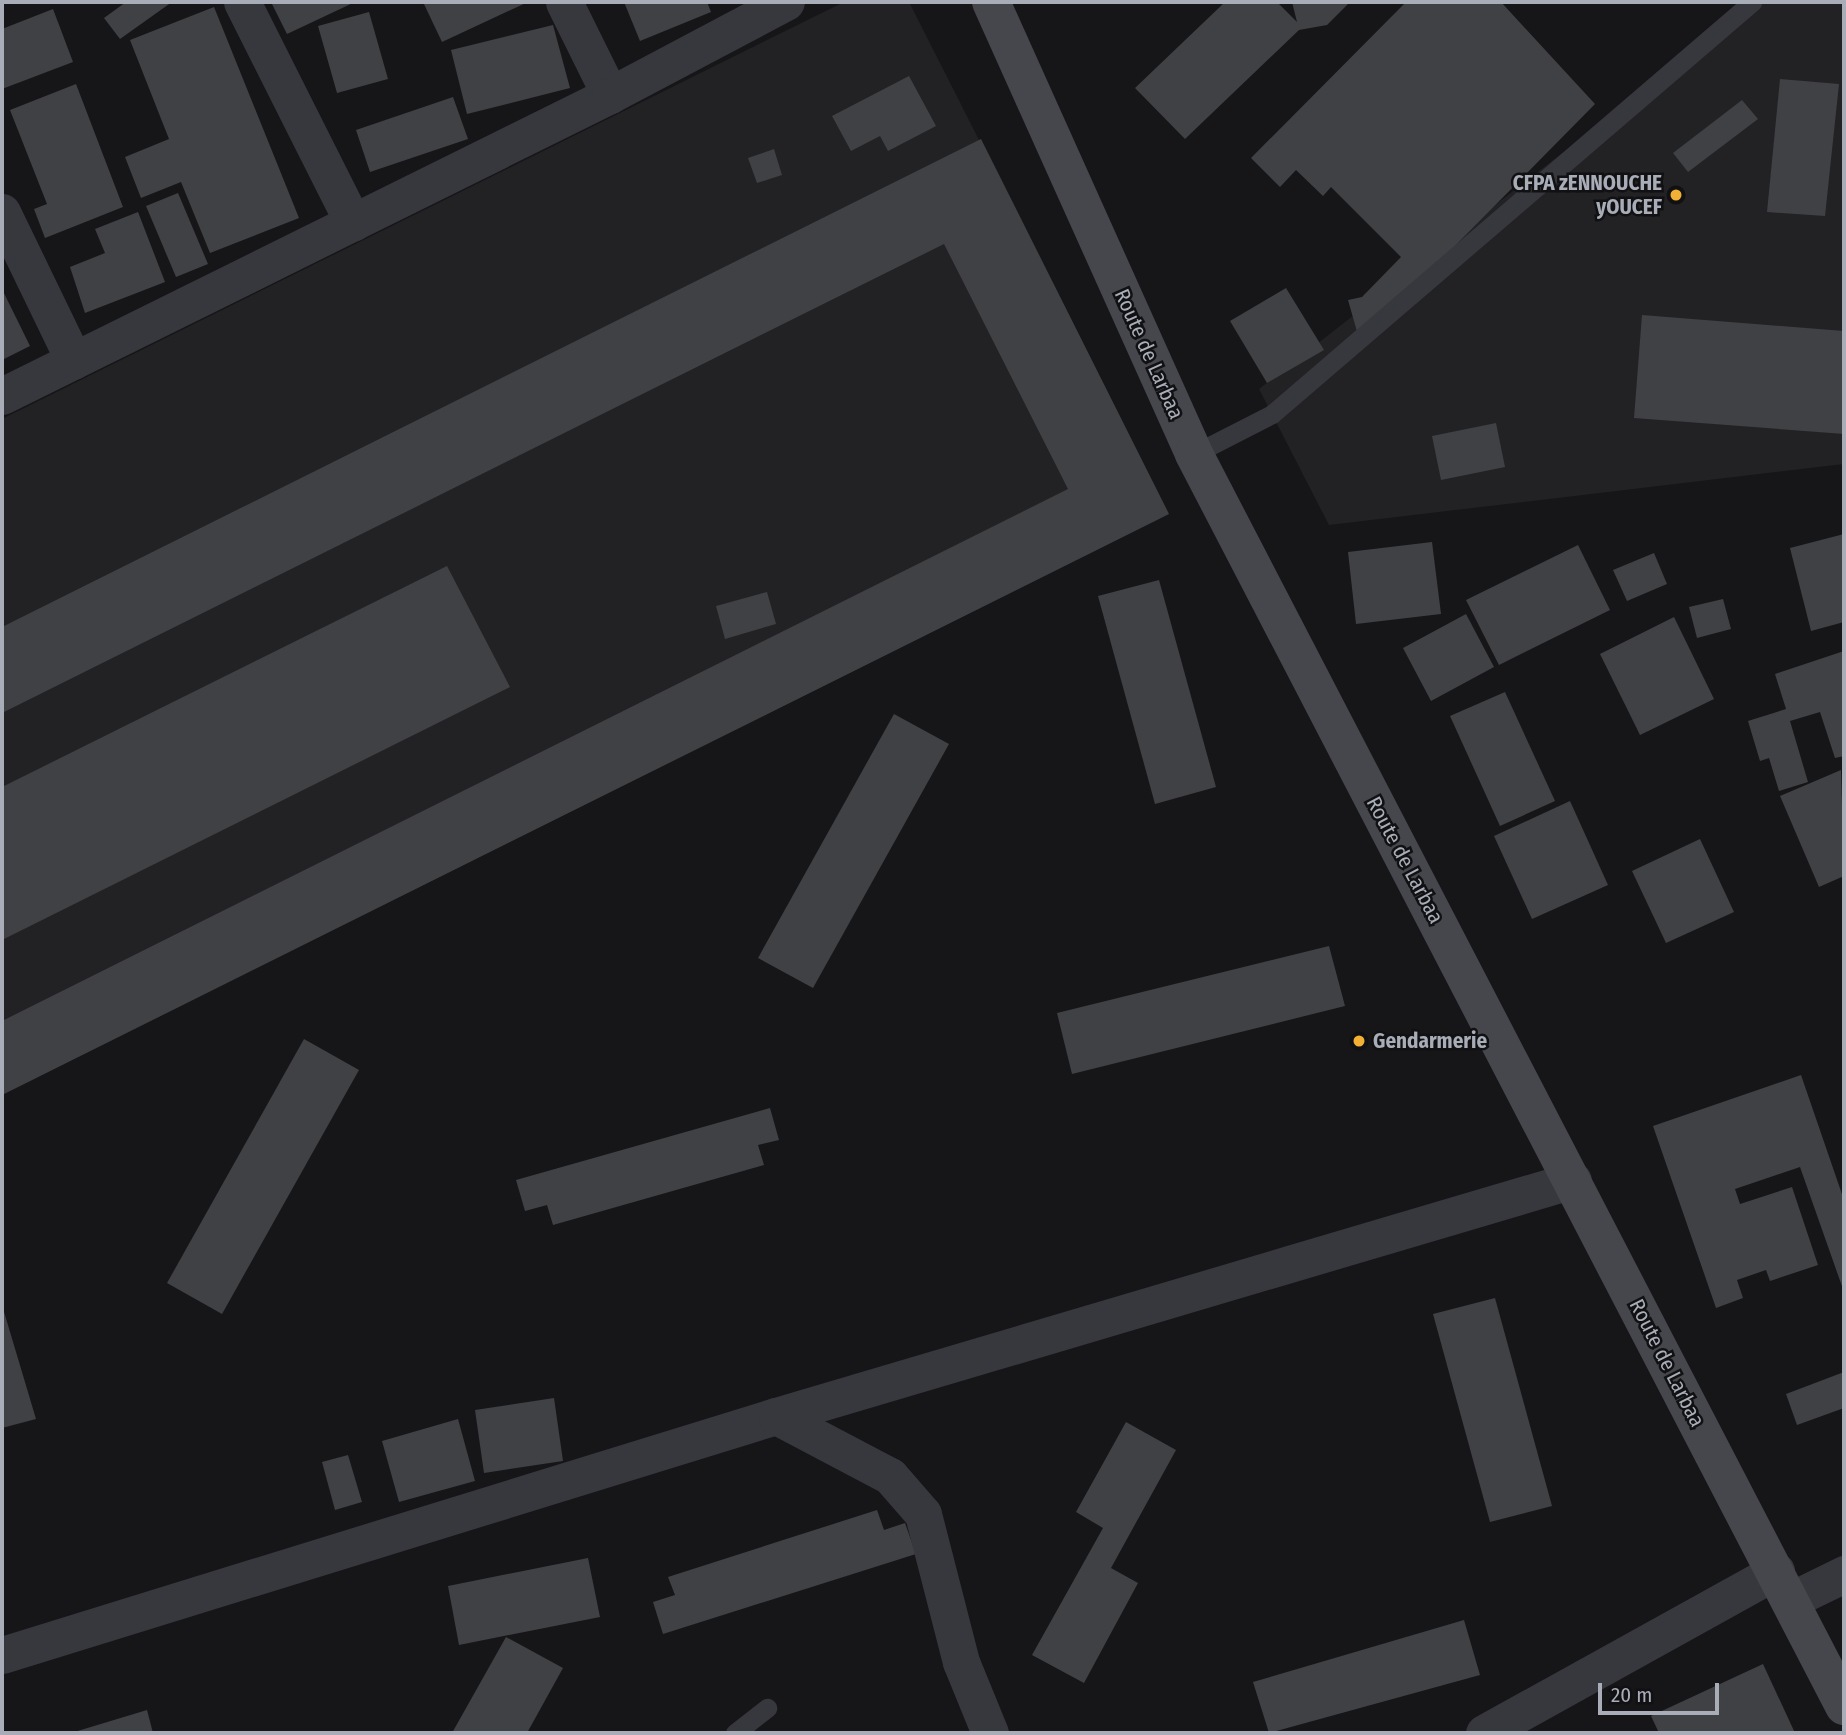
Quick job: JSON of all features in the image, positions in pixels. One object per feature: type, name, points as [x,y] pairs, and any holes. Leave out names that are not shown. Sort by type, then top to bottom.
[{"type":"main road","name":"Route de Larbaa","points":[[991,2],[1194,454],[1844,1706]]},
{"type":"street","points":[[242,2],[353,223]]},
{"type":"street","points":[[564,2],[610,95]]},
{"type":"street","points":[[2,396],[610,95],[786,2]]},
{"type":"street","points":[[2,212],[74,362]]},
{"type":"street","points":[[2,1655],[776,1416],[1573,1180]]},
{"type":"street","points":[[776,1416],[890,1476],[923,1514],[961,1662],[990,1733]]},
{"type":"street","points":[[1484,1733],[1783,1586],[1844,1574]]},
{"type":"lane","points":[[1194,454],[1272,414],[1752,2]]},
{"type":"lane","points":[[734,1733],[767,1708]]},
{"type":"shaded area","points":[[844,2],[909,2],[1169,514],[2,1095],[2,419]]},
{"type":"shaded area","name":"CFPA zENNOUCHE yOUCEF","points":[[1756,2],[1844,2],[1844,464],[1329,525],[1259,389]]},
{"type":"building","points":[[126,2],[172,2],[120,39],[104,18]]},
{"type":"building","points":[[271,2],[355,2],[287,34]]},
{"type":"building","points":[[423,2],[528,2],[442,42]]},
{"type":"building","points":[[624,2],[707,2],[711,12],[640,41]]},
{"type":"building","points":[[1225,2],[1277,2],[1297,22],[1292,2],[1350,2],[1327,25],[1299,30],[1185,139],[1135,88]]},
{"type":"building","points":[[1406,2],[1501,2],[1595,104],[1360,342],[1348,300],[1362,297],[1401,257],[1331,187],[1323,196],[1296,170],[1280,187],[1251,158]]},
{"type":"building","points":[[214,7],[299,218],[210,253],[181,182],[141,198],[125,157],[169,139],[130,40]]},
{"type":"building","points":[[53,9],[73,62],[2,89],[2,29]]},
{"type":"building","points":[[369,12],[388,79],[337,93],[318,26]]},
{"type":"building","points":[[553,25],[570,88],[467,114],[451,50]]},
{"type":"building","points":[[909,76],[936,126],[888,151],[880,136],[851,151],[832,116]]},
{"type":"building","points":[[1780,79],[1839,84],[1825,216],[1767,212]]},
{"type":"building","points":[[76,84],[123,207],[45,238],[34,209],[47,204],[10,110]]},
{"type":"building","points":[[453,97],[468,139],[370,172],[356,130]]},
{"type":"building","points":[[1742,100],[1758,119],[1688,172],[1673,153]]},
{"type":"building","points":[[981,139],[1169,514],[2,1095],[2,1021],[1068,489],[944,244],[2,713],[2,627]]},
{"type":"building","points":[[774,149],[782,175],[757,183],[748,158]]},
{"type":"building","points":[[178,193],[208,264],[176,277],[146,206]]},
{"type":"building","points":[[138,212],[165,282],[85,313],[70,267],[105,253],[95,229]]},
{"type":"building","points":[[1286,288],[1324,350],[1267,383],[1230,321]]},
{"type":"building","points":[[2,289],[30,346],[2,360]]},
{"type":"building","points":[[1642,315],[1844,331],[1844,434],[1634,418]]},
{"type":"building","points":[[1496,423],[1505,467],[1441,480],[1432,436]]},
{"type":"building","points":[[1844,534],[1844,622],[1811,631],[1790,548]]},
{"type":"building","points":[[1432,542],[1441,614],[1356,624],[1348,552]]},
{"type":"building","points":[[1578,545],[1610,610],[1499,665],[1466,600]]},
{"type":"building","points":[[1654,553],[1667,584],[1627,601],[1613,570]]},
{"type":"building","points":[[447,566],[510,687],[2,940],[2,787]]},
{"type":"building","points":[[1159,580],[1216,787],[1155,804],[1098,596]]},
{"type":"building","points":[[767,592],[776,624],[725,639],[716,606]]},
{"type":"building","points":[[1723,599],[1731,629],[1697,638],[1689,607]]},
{"type":"building","points":[[1466,614],[1494,667],[1431,701],[1403,648]]},
{"type":"building","points":[[1674,617],[1714,699],[1640,735],[1600,654]]},
{"type":"building","points":[[1844,651],[1844,756],[1835,758],[1820,712],[1790,721],[1808,782],[1779,791],[1769,758],[1760,761],[1748,721],[1786,709],[1775,674]]},
{"type":"building","points":[[1505,692],[1555,801],[1500,826],[1450,716]]},
{"type":"building","points":[[894,714],[949,744],[813,988],[758,958]]},
{"type":"building","points":[[1841,770],[1844,876],[1819,887],[1780,796]]},
{"type":"building","points":[[1570,801],[1608,885],[1532,919],[1494,836]]},
{"type":"building","points":[[1700,839],[1734,912],[1666,943],[1632,871]]},
{"type":"building","points":[[1329,946],[1345,1006],[1072,1074],[1057,1013]]},
{"type":"building","points":[[304,1039],[359,1070],[222,1314],[167,1283]]},
{"type":"building","points":[[1801,1075],[1844,1200],[1844,1292],[1800,1167],[1735,1189],[1740,1204],[1792,1187],[1818,1265],[1770,1281],[1766,1270],[1737,1280],[1743,1298],[1716,1308],[1653,1126]]},
{"type":"building","points":[[770,1108],[779,1140],[758,1145],[764,1165],[553,1225],[547,1205],[525,1211],[516,1180]]},
{"type":"building","points":[[1495,1298],[1552,1506],[1490,1522],[1433,1314]]},
{"type":"building","points":[[2,1305],[36,1419],[2,1428]]},
{"type":"building","points":[[1844,1372],[1844,1408],[1797,1425],[1786,1394]]},
{"type":"building","points":[[554,1398],[563,1461],[484,1473],[475,1410]]},
{"type":"building","points":[[458,1419],[475,1481],[399,1502],[382,1441]]},
{"type":"building","points":[[1126,1422],[1176,1450],[1111,1568],[1138,1583],[1084,1683],[1032,1655],[1103,1528],[1076,1512]]},
{"type":"building","points":[[348,1455],[362,1502],[335,1510],[322,1462]]},
{"type":"building","points":[[877,1510],[884,1530],[905,1523],[916,1554],[663,1634],[653,1602],[675,1595],[668,1577]]},
{"type":"building","points":[[588,1558],[600,1617],[459,1645],[448,1586]]},
{"type":"building","points":[[1464,1620],[1480,1675],[1269,1733],[1253,1682]]},
{"type":"building","points":[[506,1637],[563,1668],[527,1733],[452,1733]]},
{"type":"building","points":[[1763,1664],[1795,1733],[1659,1733],[1651,1716]]},
{"type":"building","points":[[147,1710],[153,1733],[71,1733]]},
{"type":"place","name":"CFPA zENNOUCHE yOUCEF","points":[[1676,195]]},
{"type":"place","name":"Gendarmerie","points":[[1359,1041]]}]
